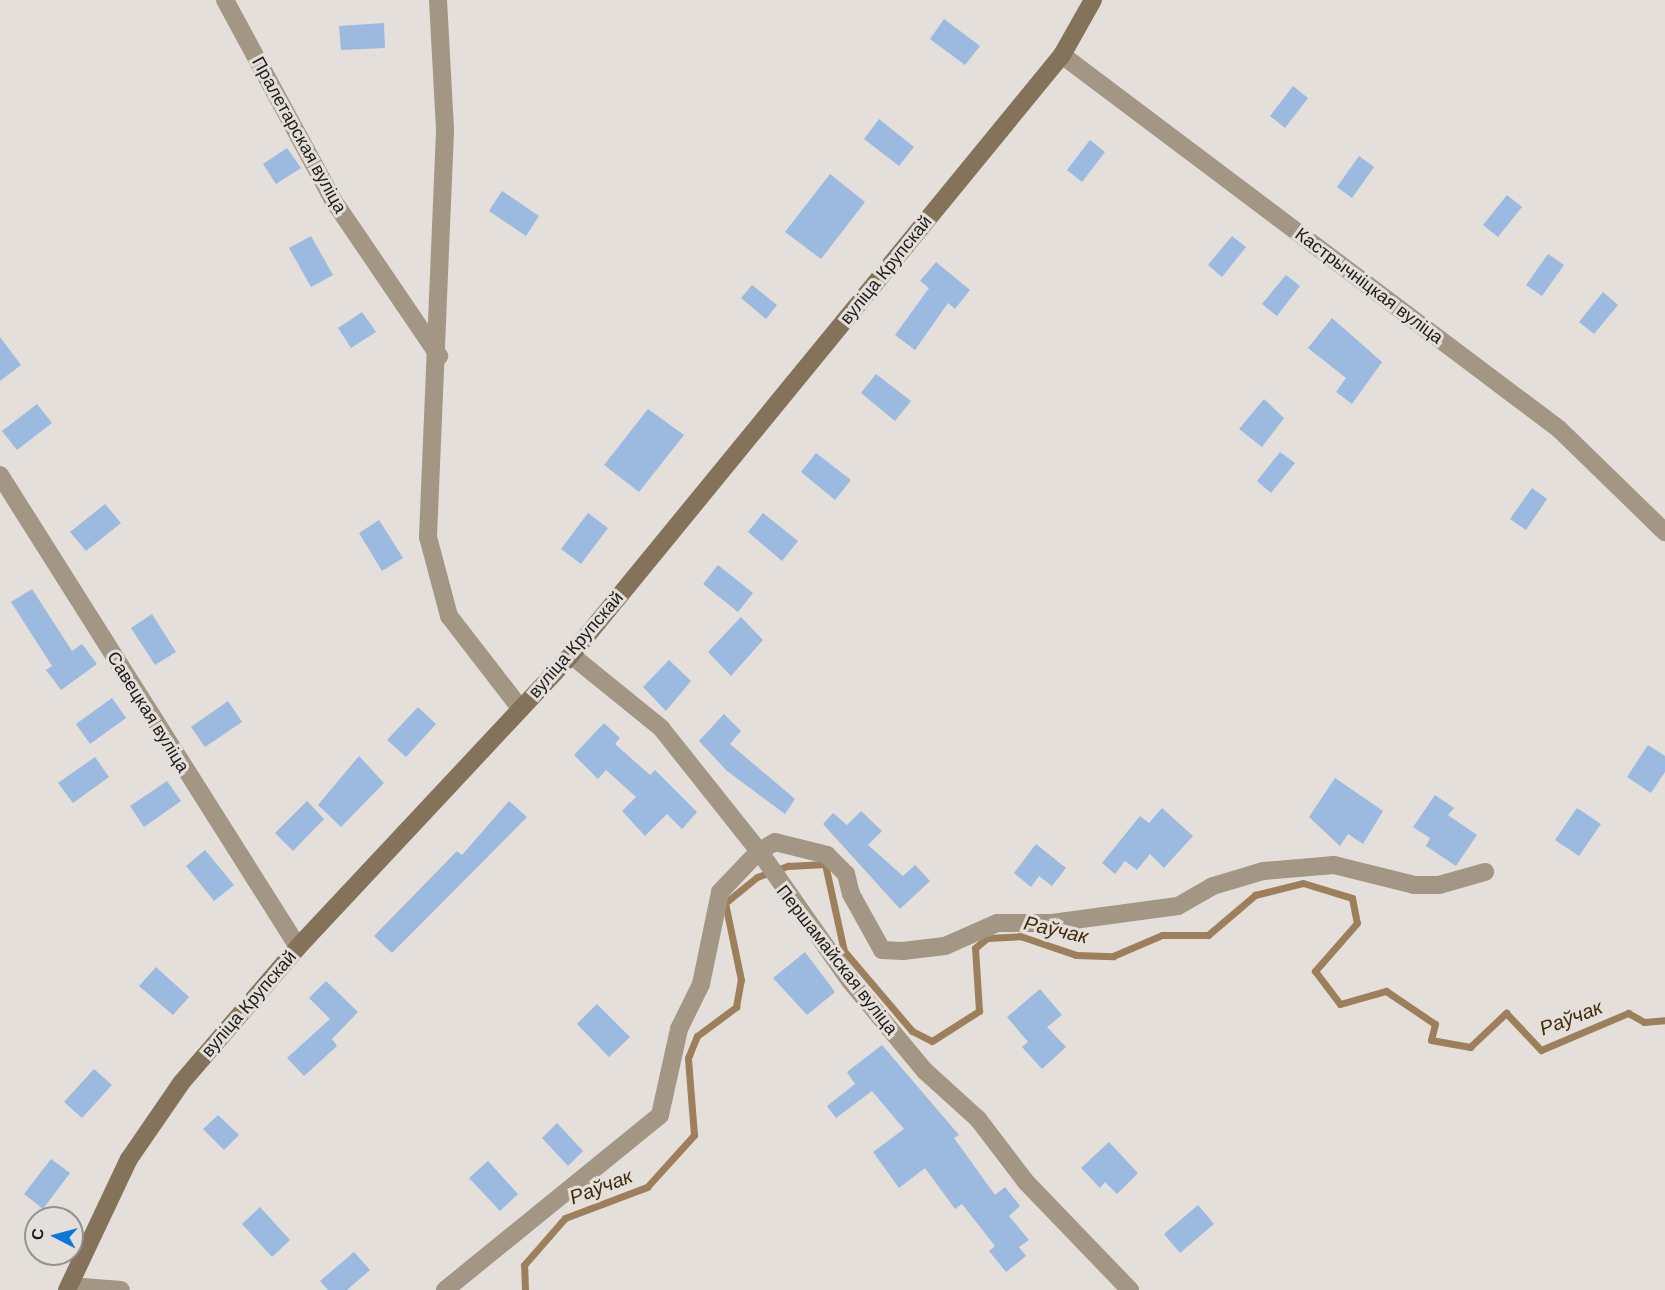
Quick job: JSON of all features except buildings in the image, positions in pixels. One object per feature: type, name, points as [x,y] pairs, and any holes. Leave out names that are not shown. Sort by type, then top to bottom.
[{"type":"street","name":"Пралетарская вуліца","points":[[225,0],[333,200],[439,356]]},
{"type":"street","points":[[438,0],[445,131],[439,356],[428,537],[449,616],[520,708]]},
{"type":"street","name":"вуліца Крупскай","points":[[69,1288],[129,1159],[182,1082],[298,947],[571,655],[1062,55],[1093,0]]},
{"type":"street","name":"Кастрычніцкая вуліца","points":[[1062,55],[1559,429],[1665,532]]},
{"type":"street","name":"Савецкая вуліца","points":[[0,475],[298,947]]},
{"type":"street","name":"Першамайская вуліца","points":[[571,655],[661,728],[762,857],[776,880],[850,981],[925,1071],[978,1119],[1026,1182],[1131,1290]]},
{"type":"street","points":[[445,1290],[660,1115],[679,1029],[701,984],[720,892],[762,857],[775,842],[827,855],[846,874],[851,894],[882,950],[903,951],[945,946],[997,924],[1052,923],[1178,906],[1213,886],[1272,870],[1334,865],[1414,885],[1439,885],[1485,872]]},
{"type":"street","points":[[69,1288],[122,1290]]},
{"type":"waterway","name":"Раўчак","points":[[525,1290],[524,1265],[565,1218],[647,1187],[694,1135],[688,1058],[697,1036],[736,1007],[741,980],[725,903],[757,877],[788,866],[825,864],[844,951],[912,1031],[932,1041],[979,1011],[975,948],[987,938],[1020,936],[1076,955],[1113,956],[1162,935],[1208,935],[1255,895],[1303,883],[1352,898],[1357,923],[1315,971],[1340,1004],[1386,991],[1435,1024],[1431,1040],[1470,1047],[1506,1013],[1541,1050],[1628,1013],[1644,1022],[1665,1020]]}]
